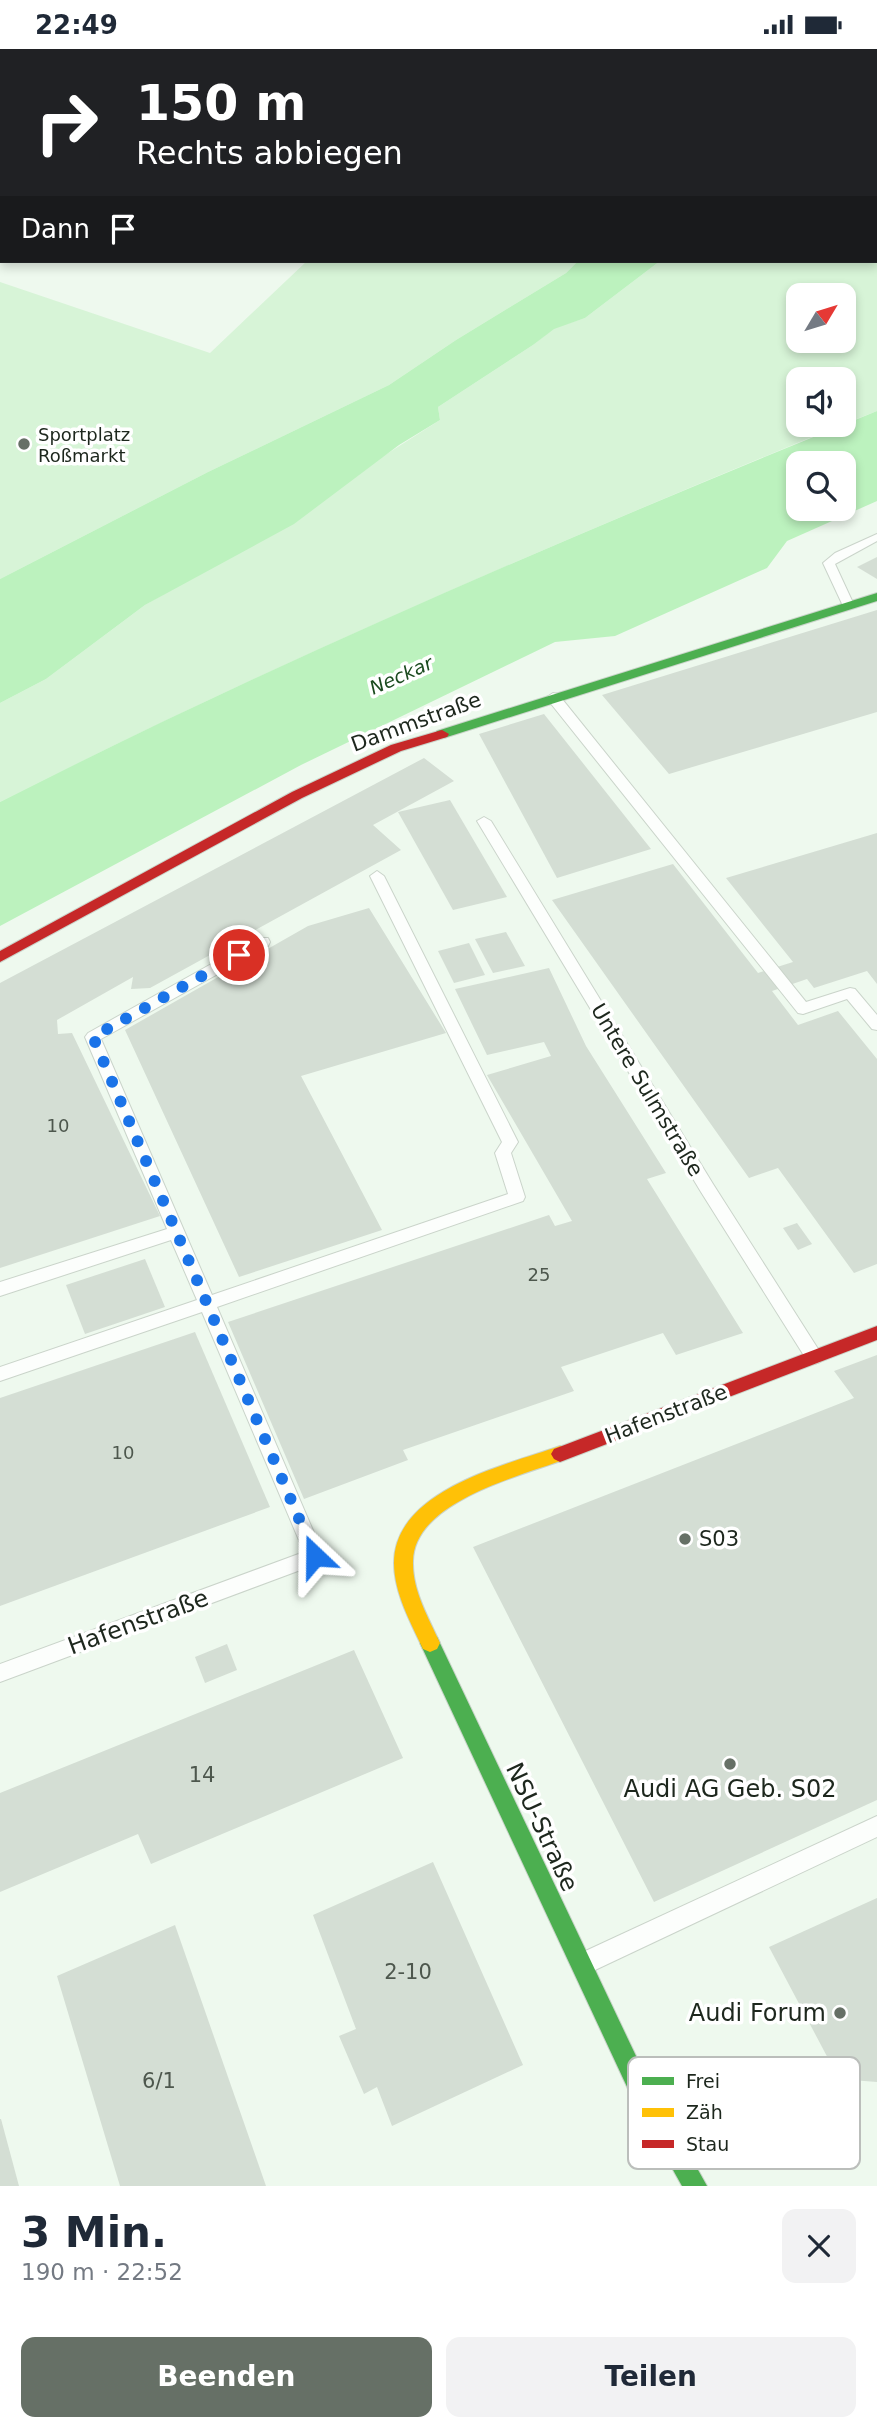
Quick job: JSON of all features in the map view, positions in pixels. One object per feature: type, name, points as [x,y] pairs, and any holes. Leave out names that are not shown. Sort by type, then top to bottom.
[{"type":"street","name":"Dammstraße","points":[[0,957],[297,795],[396,748],[877,597]]},
{"type":"street","name":"Hafenstraße","points":[[455,1494],[877,1333]]},
{"type":"street","name":"NSU-Straße","points":[[455,1494],[428,1510],[411,1530],[403,1556],[404,1581],[430,1643],[628,2062]]},
{"type":"street","name":"NSU-Straße","points":[[686,2169],[695,2186]]},
{"type":"lane","points":[[848,605],[832,575],[829,563],[839,555],[877,537]]},
{"type":"lane","points":[[553,697],[803,1009],[850,993],[877,1025]]},
{"type":"lane","name":"Untere Sulmstraße","points":[[484,821],[707,1188],[814,1357]]},
{"type":"lane","points":[[0,1374],[517,1197],[503,1153],[510,1142],[377,876]]},
{"type":"lane","points":[[207,1305],[93,1037],[263,942]]},
{"type":"lane","points":[[0,1289],[176,1231]]},
{"type":"lane","name":"Hafenstraße","points":[[0,1673],[315,1556],[207,1305]]},
{"type":"lane","points":[[581,1964],[877,1826]]},
{"type":"shaded area","points":[[305,263],[576,263],[566,273],[456,340],[389,385],[208,472],[0,579],[0,282],[210,353]]},
{"type":"shaded area","points":[[657,263],[877,263],[877,411],[856,419],[856,367],[786,367],[786,437],[812,437],[312,652],[0,802],[0,703],[46,679],[145,605],[197,575],[440,420],[438,407],[533,345],[554,328],[585,318]]},
{"type":"water","points":[[576,263],[657,263],[585,318],[554,329],[438,407],[440,420],[399,445],[294,524],[145,605],[46,679],[0,703],[0,579],[208,472],[389,385],[456,340],[566,273]]},
{"type":"water","name":"Neckar","points":[[877,411],[877,501],[856,510],[856,451],[786,451],[786,521],[832,521],[787,541],[767,568],[615,636],[555,642],[301,765],[0,926],[0,802],[107,748],[325,646],[545,549],[813,437],[856,437],[856,420]]},
{"type":"building","points":[[877,557],[877,579],[857,567]]},
{"type":"building","points":[[877,610],[877,712],[669,774],[602,695]]},
{"type":"building","points":[[544,714],[651,849],[557,878],[479,734]]},
{"type":"building","points":[[424,758],[454,781],[373,825],[401,850],[150,988],[131,989],[133,977],[57,1020],[58,1034],[72,1033],[160,1216],[0,1268],[0,983]]},
{"type":"building","points":[[450,800],[507,897],[453,910],[398,812]]},
{"type":"building","points":[[877,833],[877,984],[867,971],[814,988],[807,979],[772,991],[798,1025],[838,1011],[877,1059],[877,1264],[854,1273],[778,1168],[749,1178],[552,900],[673,864],[758,973],[793,962],[726,878]]},
{"type":"building","points":[[369,908],[446,1033],[301,1076],[382,1230],[239,1277],[125,1030],[308,926]]},
{"type":"building","points":[[506,932],[525,966],[493,973],[475,939]]},
{"type":"building","points":[[469,943],[485,975],[454,983],[438,951]]},
{"type":"building","points":[[549,968],[586,1046],[666,1173],[647,1179],[743,1333],[676,1355],[663,1333],[561,1367],[574,1391],[403,1450],[408,1460],[304,1499],[228,1322],[549,1215],[555,1226],[572,1221],[487,1075],[551,1056],[544,1042],[487,1055],[455,989]]},
{"type":"building","points":[[797,1223],[812,1244],[798,1250],[783,1228]]},
{"type":"building","points":[[145,1259],[165,1307],[85,1334],[66,1285]]},
{"type":"building","points":[[195,1332],[270,1507],[0,1606],[0,1398]]},
{"type":"building","points":[[877,1355],[877,1800],[654,1902],[473,1547],[854,1398],[834,1371]]},
{"type":"building","points":[[227,1644],[237,1670],[205,1683],[195,1657]]},
{"type":"building","points":[[354,1650],[403,1758],[151,1864],[138,1834],[0,1892],[0,1793]]},
{"type":"building","points":[[433,1862],[523,2065],[392,2126],[377,2087],[364,2094],[339,2036],[356,2029],[313,1915]]},
{"type":"building","name":"Audi Forum","points":[[877,1898],[877,2082],[860,2081],[860,2057],[827,2057],[769,1947]]},
{"type":"building","points":[[175,1925],[266,2186],[120,2186],[57,1976]]},
{"type":"building","points":[[1,2119],[19,2186],[0,2186]]},
{"type":"traffic: fast","points":[[442,734],[877,597]]},
{"type":"traffic: fast","points":[[430,1643],[628,2064]]},
{"type":"traffic: fast","points":[[685,2169],[695,2186]]},
{"type":"traffic: slow","points":[[430,1643],[404,1575],[404,1552],[411,1532],[425,1515],[445,1500],[493,1477],[560,1454]]},
{"type":"traffic: jam","points":[[0,957],[297,795],[396,748],[442,734]]},
{"type":"traffic: jam","points":[[560,1454],[877,1333]]},
{"type":"place","name":"Sportplatz Roßmarkt","points":[[24,444]]},
{"type":"place","name":"S03","points":[[685,1539]]},
{"type":"place","name":"Audi AG Geb. S02","points":[[730,1764]]},
{"type":"place","name":"Audi Forum","points":[[840,2013]]},
{"type":"route","points":[[239,955],[93,1037],[315,1556]]}]
